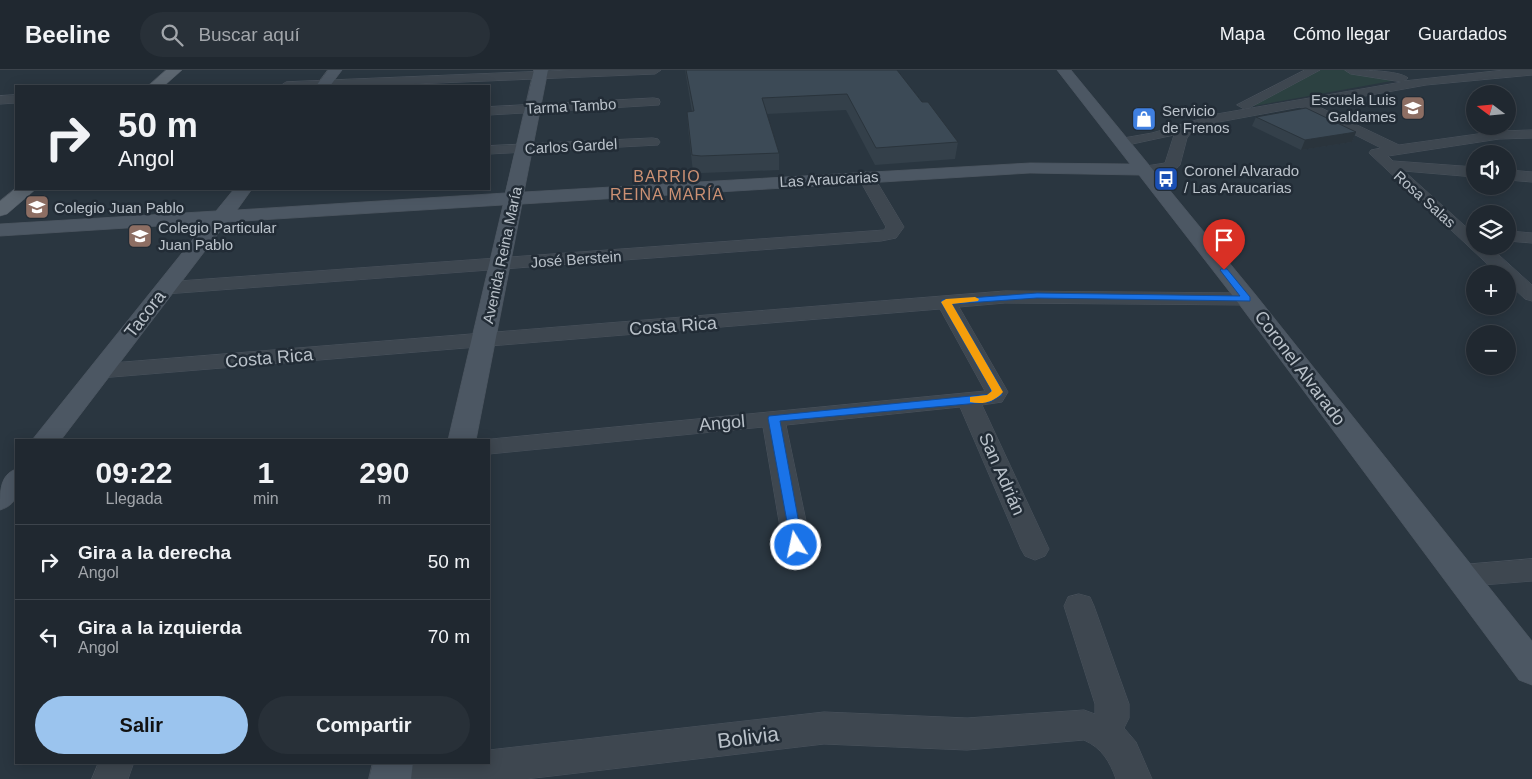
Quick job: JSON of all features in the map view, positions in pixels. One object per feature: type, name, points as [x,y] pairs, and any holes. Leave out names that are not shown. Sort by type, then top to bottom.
[{"type":"main road","points":[[156,85],[175,70]]},
{"type":"main road","points":[[0,210],[26,190]]},
{"type":"street","points":[[323,85],[335,70]]},
{"type":"street","points":[[323,85],[541,73],[655,70]]},
{"type":"street","points":[[1217,118],[1314,70]]},
{"type":"street","points":[[1351,70],[1426,81]]},
{"type":"street","points":[[1123,142],[1140,140],[1217,118],[1426,81],[1530,71]]},
{"type":"street","name":"Coronel Alvarado","points":[[1071,72],[1458,576],[1532,669]]},
{"type":"street","name":"Avenida Reina María","points":[[462,439],[541,73]]},
{"type":"street","points":[[0,100],[15,99]]},
{"type":"street","name":"Tarma Tambo","points":[[490,110],[654,102]]},
{"type":"street","name":"Rosa Salas","points":[[1301,103],[1395,149]]},
{"type":"street","points":[[1145,170],[1166,169],[1172,165],[1180,137],[1188,127]]},
{"type":"street","points":[[1395,149],[1499,135],[1532,134]]},
{"type":"street","name":"Carlos Gardel","points":[[490,150],[653,142]]},
{"type":"street","name":"Rosa Salas","points":[[1395,149],[1376,153],[1466,230]]},
{"type":"street","points":[[1388,165],[1466,171]]},
{"type":"street","name":"Las Araucarias","points":[[0,230],[866,176],[1030,168],[1145,170]]},
{"type":"street","name":"José Berstein","points":[[165,288],[890,234],[895,227],[866,176]]},
{"type":"street","points":[[1516,176],[1532,177]]},
{"type":"street","name":"Tacora","points":[[47,439],[242,190]]},
{"type":"street","points":[[1516,237],[1532,238]]},
{"type":"street","points":[[1488,255],[1532,295]]},
{"type":"street","name":"Costa Rica","points":[[100,371],[1037,296],[1247,299]]},
{"type":"street","name":"Angol","points":[[490,446],[990,398],[997,392],[946,302]]},
{"type":"street","name":"San Adrián","points":[[968,400],[1035,549]]},
{"type":"street","points":[[773,418],[796,545]]},
{"type":"street","points":[[1458,576],[1532,570]]},
{"type":"street","points":[[1079,606],[1112,704],[1112,718],[1105,733],[1124,754],[1134,779]]},
{"type":"street","name":"Bolivia","points":[[490,763],[824,728],[967,734],[1084,725],[1105,733]]},
{"type":"street","points":[[110,779],[116,764]]},
{"type":"street","name":"Bolivia","points":[[391,773],[478,764]]},
{"type":"green space","points":[[1312,70],[1359,70],[1408,78],[1248,107]]},
{"type":"building","points":[[686,70],[897,70],[922,102],[928,102],[958,142],[876,148],[847,94],[762,98],[779,153],[692,155],[687,112],[694,111]]},
{"type":"building","points":[[1306,108],[1356,132],[1305,140],[1256,117]]},
{"type":"slow traffic","points":[[974,400],[994,397],[997,392],[996,388],[946,302],[975,299]]},
{"type":"place","name":"Escuela Luis Galdames","points":[[1413,108]]},
{"type":"place","name":"Servicio de Frenos","points":[[1144,119]]},
{"type":"place","name":"Coronel Alvarado / Las Araucarias","points":[[1166,179]]},
{"type":"place","name":"Colegio Juan Pablo","points":[[37,207]]},
{"type":"place","name":"Colegio Particular Juan Pablo","points":[[140,236]]},
{"type":"district","name":"BARRIO REINA MARÍA","points":[[667,185]]},
{"type":"route","points":[[796,545],[773,418],[990,398],[996,395],[996,388],[946,302],[1037,296],[1247,299],[1224,270]]}]
